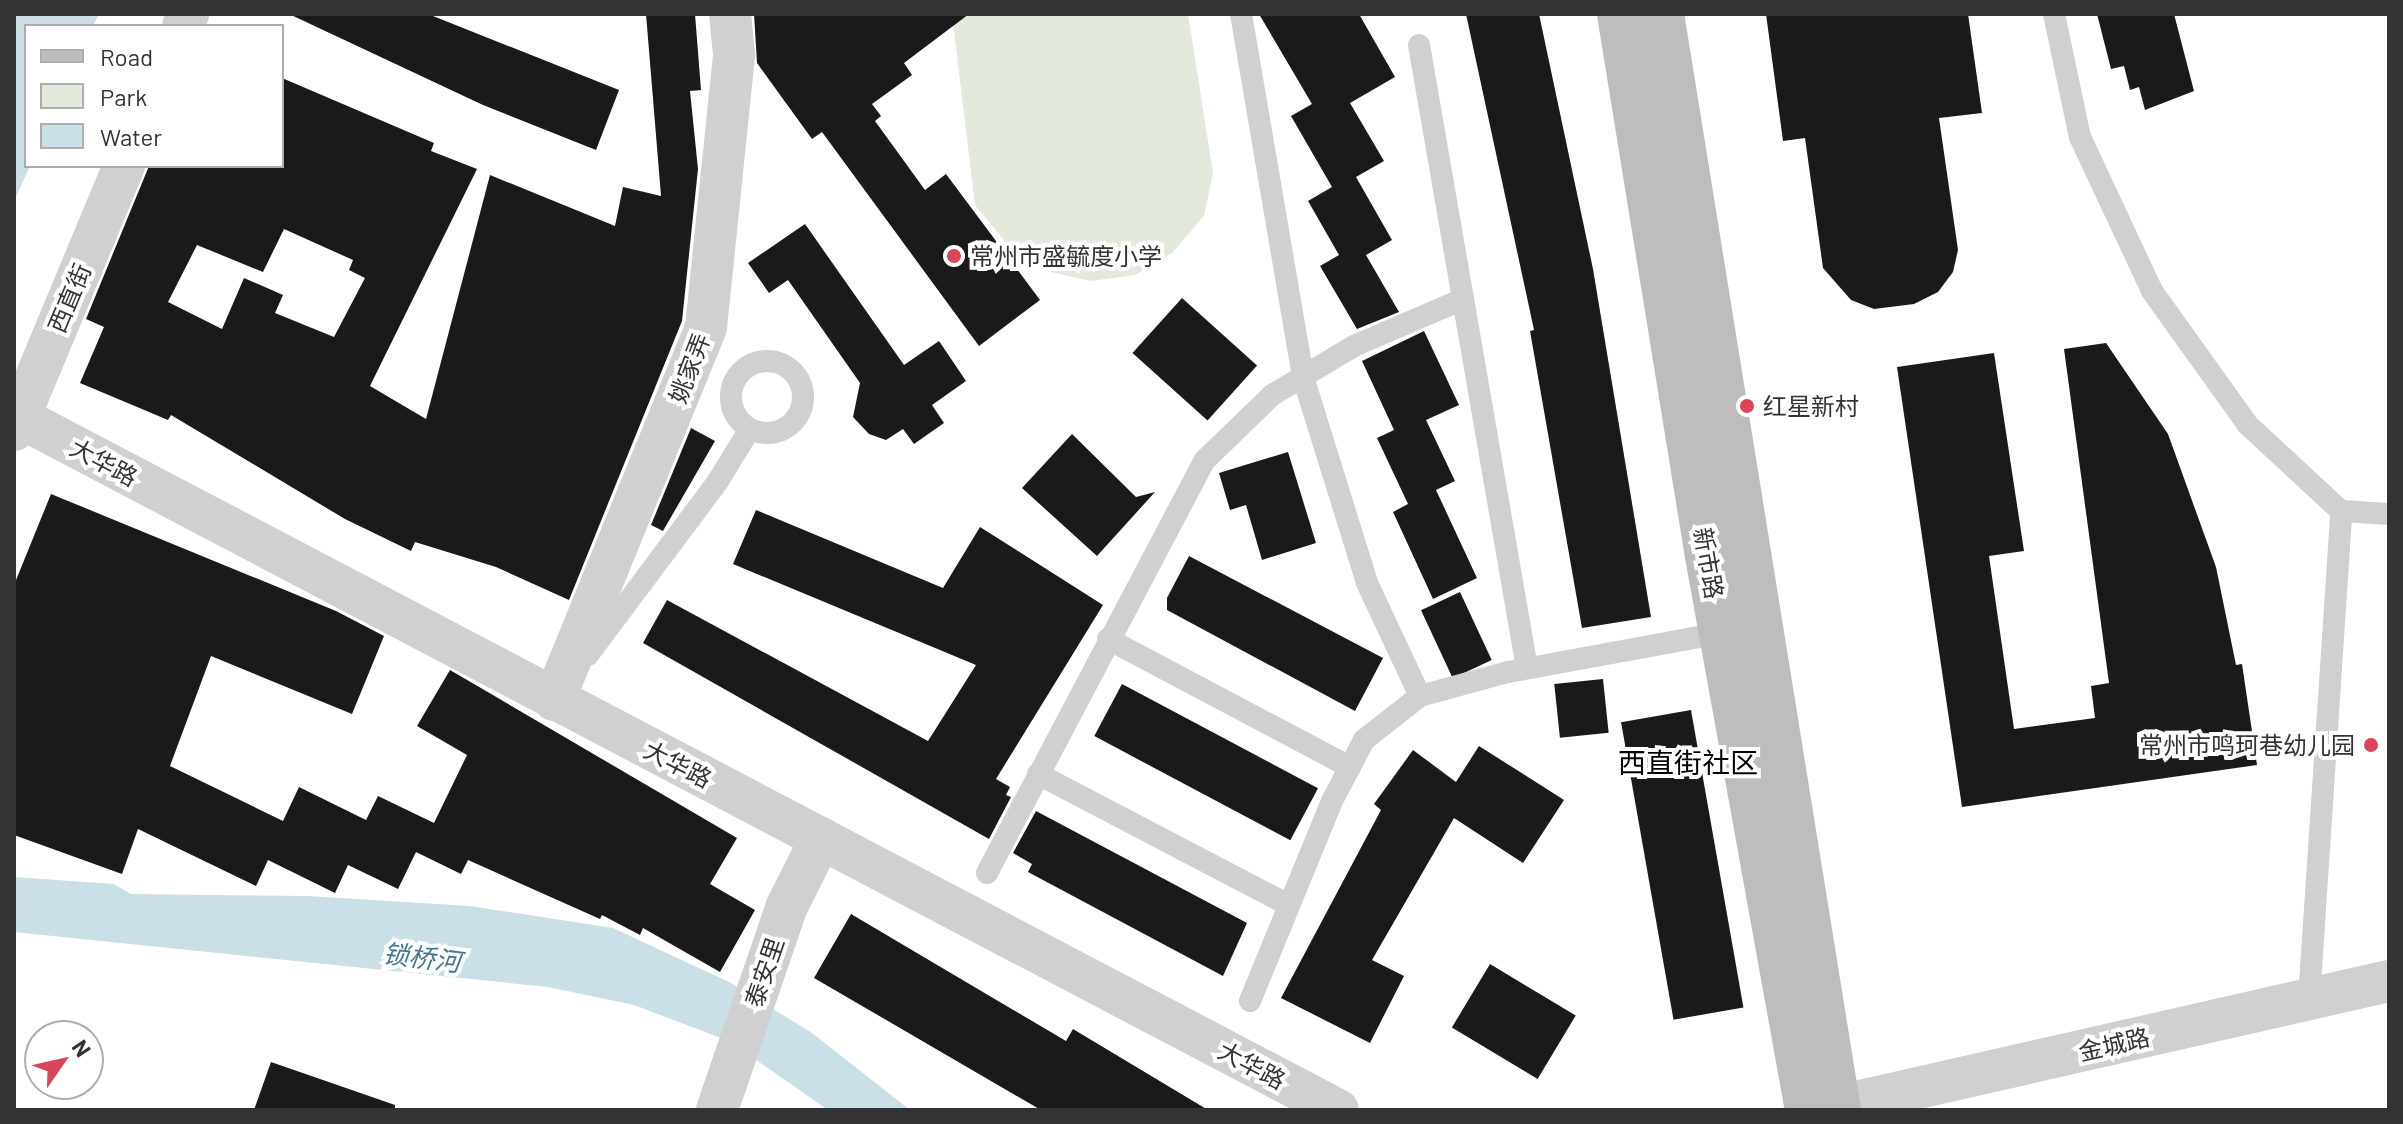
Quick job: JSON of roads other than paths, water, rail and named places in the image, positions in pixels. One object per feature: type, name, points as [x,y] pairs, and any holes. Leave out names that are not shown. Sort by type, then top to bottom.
[{"type":"street","name":"姚家弄","points":[[554,700],[706,327],[734,54],[730,14]]},
{"type":"street","name":"新市路","points":[[1619,14],[1721,633],[1826,1109]]},
{"type":"street","name":"新市路","points":[[1662,14],[1826,1109]]},
{"type":"street","name":"西直街","points":[[16,423],[123,168]]},
{"type":"street","name":"大华路","points":[[16,423],[821,838],[1338,1110]]},
{"type":"street","name":"泰安里","points":[[719,1105],[787,906],[821,838]]},
{"type":"street","name":"金城路","points":[[1826,1109],[2389,981]]},
{"type":"lane","points":[[1241,14],[1303,377],[1367,583],[1420,696]]},
{"type":"lane","points":[[2054,14],[2080,137],[2152,291],[2248,425],[2341,511],[2389,514]]},
{"type":"lane","points":[[1419,45],[1527,668]]},
{"type":"lane","points":[[987,873],[1205,460],[1272,395],[1354,346],[1463,299]]},
{"type":"lane","points":[[554,700],[718,481],[750,429]]},
{"type":"lane","points":[[2309,999],[2341,511]]},
{"type":"lane","points":[[1250,1001],[1289,905],[1364,740],[1420,696],[1527,668],[1721,633]]},
{"type":"lane","points":[[1108,639],[1350,767]]},
{"type":"lane","points":[[1038,774],[1289,905]]},
{"type":"water","points":[[14,14],[99,14],[94,24],[24,24],[24,168],[29,168],[14,201]]},
{"type":"water","name":"锁桥河","points":[[14,877],[114,884],[131,894],[308,896],[470,906],[613,928],[729,982],[812,1033],[910,1110],[828,1110],[729,1041],[634,1005],[548,987],[14,932]]},
{"type":"place","name":"常州市盛毓度小学","points":[[954,256]]},
{"type":"place","name":"红星新村","points":[[1747,406]]},
{"type":"place","name":"常州市鸣珂巷幼儿园","points":[[2371,745]]},
{"type":"district","name":"西直街社区","points":[[1688,762]]}]
